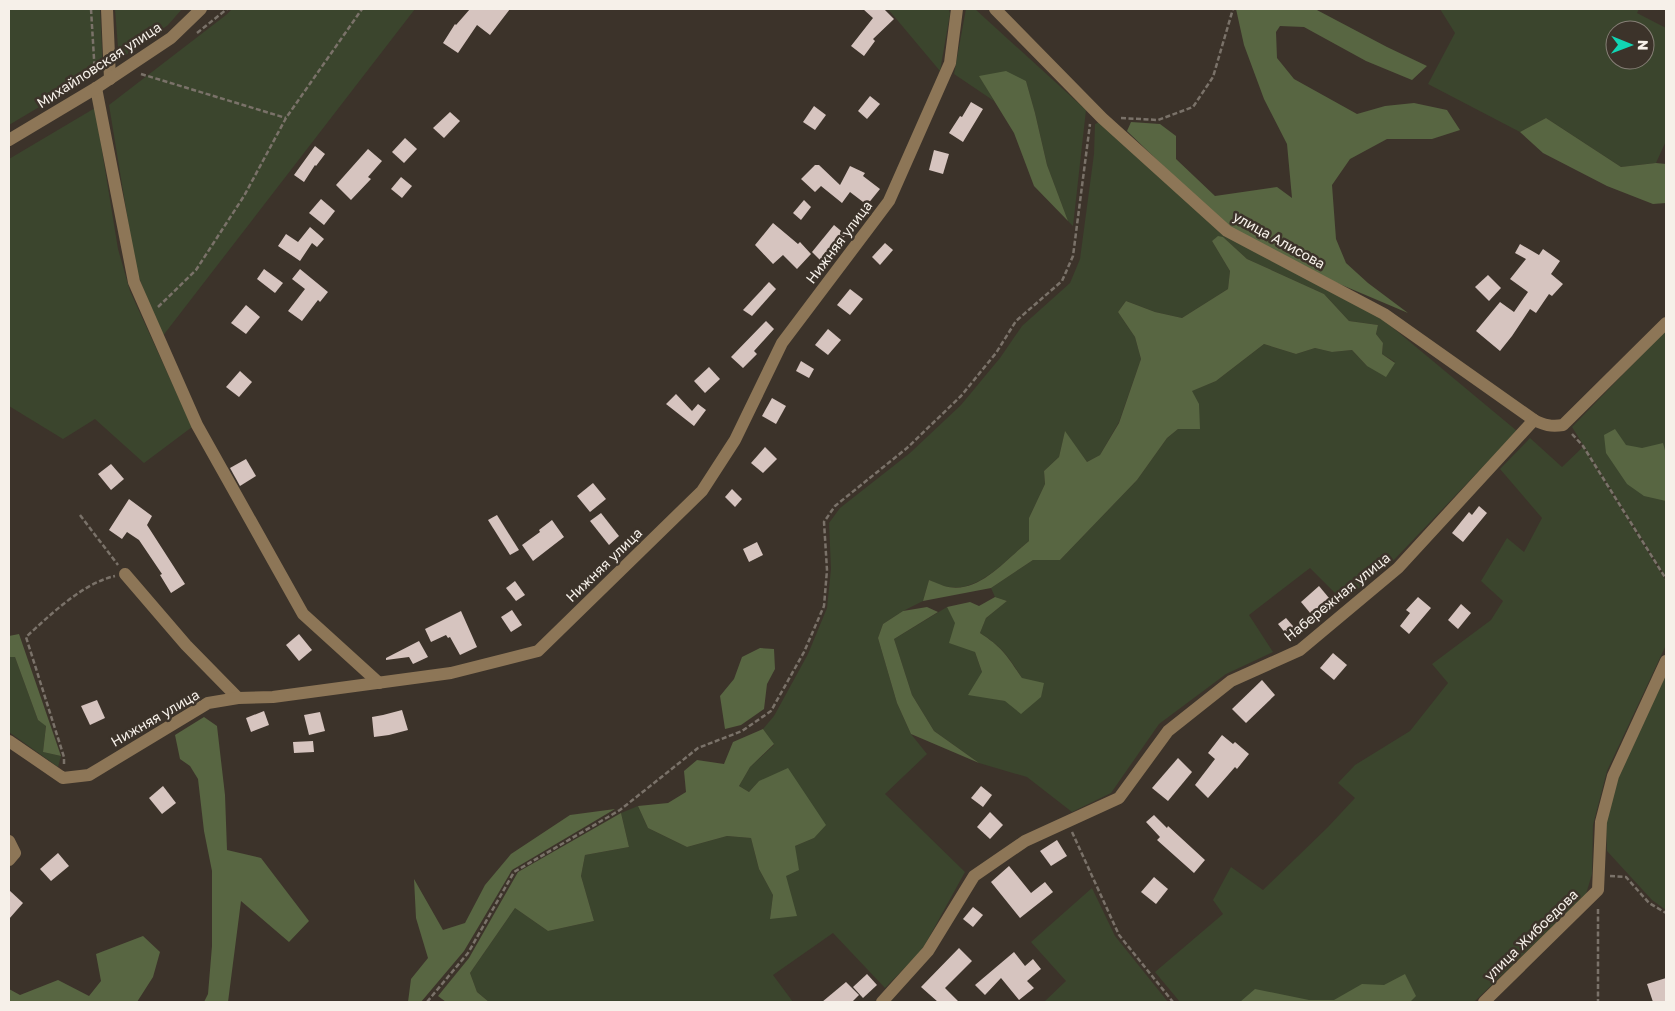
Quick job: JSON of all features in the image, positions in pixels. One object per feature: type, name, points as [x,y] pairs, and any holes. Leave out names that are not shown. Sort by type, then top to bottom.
[{"type":"street","points":[[107,9],[110,79]]},
{"type":"street","name":"Михайловская улица","points":[[9,140],[96,88],[171,38],[201,9]]},
{"type":"street","name":"Нижняя улица","points":[[63,778],[89,775],[208,703],[238,698],[273,697],[451,672],[538,651],[702,491],[735,440],[782,343],[889,202],[950,63],[957,9]]},
{"type":"street","name":"улица Алисова","points":[[995,9],[1102,118],[1227,231],[1384,314],[1534,420]]},
{"type":"street","points":[[96,88],[134,282],[197,425],[303,614],[379,683]]},
{"type":"street","points":[[1534,420],[1546,426],[1556,427],[1563,425],[1666,323]]},
{"type":"street","name":"Набережная улица","points":[[882,1002],[928,951],[974,876],[1025,841],[1119,798],[1168,731],[1231,681],[1300,650],[1398,568],[1534,420]]},
{"type":"street","points":[[126,574],[186,645],[238,698]]},
{"type":"street","name":"улица Жибоедова","points":[[1484,1002],[1598,890],[1601,822],[1612,776],[1666,661]]},
{"type":"street","points":[[9,741],[63,778]]},
{"type":"street","points":[[9,841],[15,853],[9,860]]},
{"type":"path","points":[[91,9],[96,88]]},
{"type":"path","points":[[149,316],[196,270],[244,196],[286,118],[362,9]]},
{"type":"path","points":[[1102,118],[1158,120],[1193,107],[1213,76],[1232,9]]},
{"type":"path","points":[[126,68],[286,118]]},
{"type":"path","points":[[427,1002],[468,953],[514,872],[620,810],[698,748],[742,731],[771,711],[804,652],[824,606],[827,570],[824,522],[834,506],[907,448],[961,396],[996,353],[1016,322],[1062,281],[1073,256],[1092,107]]},
{"type":"path","points":[[1563,425],[1584,446],[1666,579]]},
{"type":"path","points":[[63,778],[64,757],[26,637],[58,608],[102,579],[126,574],[80,515]]},
{"type":"path","points":[[1067,822],[1119,934],[1173,1002]]},
{"type":"path","points":[[1598,1002],[1598,890],[1609,876],[1626,877],[1649,904],[1666,913]]},
{"type":"green space","points":[[9,9],[100,9],[103,69],[9,125]]},
{"type":"green space","points":[[115,9],[182,9],[168,25],[119,60]]},
{"type":"green space","points":[[232,9],[415,9],[162,337],[136,270],[109,105]]},
{"type":"green space","points":[[888,9],[949,9],[950,14],[940,71]]},
{"type":"green space","points":[[966,9],[975,9],[1086,110],[1073,226],[1068,221],[1047,165],[1026,81],[980,76],[994,101],[954,74]]},
{"type":"green space","points":[[1236,9],[1315,9],[1427,66],[1412,80],[1366,61],[1304,27],[1280,26],[1276,32],[1277,58],[1294,79],[1357,114],[1385,106],[1414,103],[1447,110],[1460,130],[1432,139],[1387,139],[1350,159],[1332,185],[1336,239],[1346,263],[1368,283],[1408,313],[1323,277],[1226,226],[1127,131],[1131,122],[1160,124],[1176,136],[1176,159],[1215,196],[1277,187],[1292,198],[1287,144],[1264,99],[1244,45]]},
{"type":"green space","points":[[1440,9],[1639,9],[1637,13],[1651,20],[1605,20],[1605,70],[1655,70],[1655,22],[1666,28],[1666,141],[1656,163],[1621,167],[1546,118],[1520,132],[1428,84],[1455,33]]},
{"type":"green space","points":[[1006,71],[1026,81],[1047,165],[1068,221],[1034,186],[1014,133],[979,76]]},
{"type":"green space","points":[[95,108],[118,249],[130,291],[192,427],[144,463],[95,419],[63,439],[9,406],[9,159]]},
{"type":"green space","points":[[1546,118],[1621,167],[1656,163],[1666,164],[1666,203],[1653,204],[1607,186],[1543,153],[1520,132]]},
{"type":"green space","points":[[1100,122],[1380,317],[1517,431],[1391,563],[1343,601],[1310,568],[1249,615],[1273,652],[1226,674],[1159,724],[1111,793],[1072,812],[1027,777],[979,763],[934,731],[912,695],[894,639],[947,607],[975,652],[991,698],[1005,701],[1022,678],[1004,652],[980,633],[986,618],[1007,601],[995,597],[991,588],[1033,560],[1060,560],[1137,480],[1167,438],[1178,429],[1191,391],[1216,381],[1264,344],[1296,354],[1315,348],[1332,352],[1352,350],[1367,366],[1395,362],[1382,354],[1383,343],[1376,334],[1378,325],[1349,321],[1324,294],[1247,259],[1223,237],[1212,241],[1230,271],[1228,289],[1182,318],[1155,312],[1126,301],[1118,312],[1135,337],[1141,359],[1119,422],[1100,455],[1087,462],[1065,432],[1059,457],[1044,471],[1045,484],[1029,518],[1029,541],[1001,566],[980,581],[956,587],[944,586],[929,580],[923,601],[883,624],[878,638],[897,703],[911,734],[927,754],[885,794],[965,872],[922,950],[885,988],[833,933],[773,975],[793,1002],[489,1002],[477,992],[470,973],[515,908],[548,931],[594,921],[581,876],[585,855],[629,847],[621,813],[638,806],[648,828],[687,847],[727,836],[751,838],[759,869],[773,895],[770,919],[795,846],[814,838],[759,781],[749,792],[739,786],[750,767],[774,745],[763,729],[774,716],[808,654],[827,608],[831,569],[829,523],[840,508],[910,453],[961,405],[1000,358],[1022,326],[1070,283],[1080,259],[1094,154],[1095,124]]},
{"type":"green space","points":[[1218,236],[1223,237],[1247,259],[1324,294],[1349,321],[1378,325],[1376,334],[1383,343],[1382,354],[1395,363],[1386,377],[1367,366],[1352,350],[1332,352],[1315,348],[1296,354],[1264,344],[1216,381],[1192,391],[1199,404],[1200,429],[1178,429],[1167,438],[1137,480],[1060,560],[1033,560],[991,588],[923,601],[929,580],[956,588],[968,586],[980,581],[1001,566],[1029,541],[1029,518],[1045,484],[1044,471],[1059,457],[1065,431],[1087,462],[1100,455],[1119,423],[1141,359],[1135,337],[1118,312],[1126,301],[1155,312],[1182,318],[1228,289],[1230,271],[1212,241]]},
{"type":"green space","points":[[1666,330],[1666,577],[1572,427]]},
{"type":"green space","points":[[1615,429],[1626,445],[1642,448],[1663,443],[1666,454],[1666,501],[1644,496],[1627,484],[1606,453],[1604,435]]},
{"type":"green space","points":[[1530,438],[1562,467],[1583,447],[1666,581],[1666,645],[1607,771],[1593,825],[1592,874],[1586,894],[1474,1002],[1180,1002],[1155,972],[1223,914],[1213,900],[1231,867],[1263,890],[1328,827],[1355,798],[1338,783],[1355,765],[1410,731],[1448,683],[1432,664],[1491,620],[1503,601],[1481,581],[1507,538],[1524,552],[1542,518],[1500,469]]},
{"type":"green space","points":[[995,597],[1007,601],[986,618],[980,633],[1004,653],[1022,678],[1044,683],[1041,697],[1021,714],[1005,701],[968,695],[982,672],[975,652],[949,643],[955,623],[947,607],[970,602],[979,606]]},
{"type":"green space","points":[[927,607],[938,612],[894,639],[912,695],[934,731],[979,763],[911,734],[897,703],[878,638],[883,624],[903,611]]},
{"type":"green space","points":[[19,634],[61,756],[43,752],[46,726],[38,720],[15,657],[9,657],[9,636]]},
{"type":"green space","points":[[760,648],[774,649],[775,669],[767,684],[764,709],[741,725],[725,729],[720,696],[734,679],[742,657]]},
{"type":"green space","points":[[9,657],[15,657],[38,720],[46,725],[43,752],[61,756],[58,767],[9,732]]},
{"type":"green space","points":[[1666,674],[1666,910],[1652,900],[1607,851],[1606,822],[1619,774]]},
{"type":"green space","points":[[204,717],[217,726],[225,795],[227,850],[261,858],[309,921],[289,942],[241,901],[228,1002],[204,1002],[208,994],[212,946],[212,871],[204,831],[198,779],[190,766],[180,759],[175,735]]},
{"type":"green space","points":[[763,729],[774,744],[750,767],[739,786],[749,792],[759,781],[788,768],[826,825],[814,838],[795,846],[799,870],[786,876],[797,916],[770,919],[773,895],[759,869],[751,838],[727,836],[687,847],[648,828],[638,806],[668,803],[686,792],[684,771],[697,760],[724,764],[733,742]]},
{"type":"green space","points":[[615,809],[512,870],[464,951],[421,1002],[408,1002],[411,979],[428,958],[416,918],[414,879],[443,930],[465,923],[485,885],[511,854],[570,815]]},
{"type":"green space","points":[[621,813],[629,847],[585,855],[581,876],[594,921],[548,931],[515,908],[470,973],[477,992],[489,1002],[446,1002],[438,996],[469,958],[518,872]]},
{"type":"green space","points":[[1092,888],[1115,936],[1168,1002],[1044,1002],[1066,981],[1031,942]]},
{"type":"green space","points":[[143,936],[160,952],[153,977],[137,1002],[9,1002],[9,989],[20,995],[58,980],[89,996],[101,981],[96,954]]},
{"type":"green space","points":[[1405,974],[1416,996],[1410,1002],[1240,1002],[1255,989],[1309,1000],[1334,1000],[1362,984],[1384,985]]},
{"type":"building","points":[[470,9],[510,9],[490,35],[477,25],[458,53],[443,43],[455,24]]},
{"type":"building","points":[[863,9],[884,9],[894,19],[873,39],[875,41],[864,56],[851,46],[873,18]]},
{"type":"building","points":[[870,96],[880,104],[867,119],[858,111]]},
{"type":"building","points":[[971,102],[983,109],[963,142],[949,133]]},
{"type":"building","points":[[814,106],[826,115],[815,130],[803,122]]},
{"type":"building","points":[[450,112],[460,121],[444,138],[433,128]]},
{"type":"building","points":[[405,138],[417,149],[404,163],[392,152]]},
{"type":"building","points":[[315,146],[325,154],[304,182],[294,175]]},
{"type":"building","points":[[368,149],[382,161],[368,177],[371,179],[351,200],[336,185]]},
{"type":"building","points":[[934,150],[949,154],[943,174],[929,170]]},
{"type":"building","points":[[815,165],[819,165],[840,185],[850,166],[865,173],[863,176],[880,189],[867,205],[850,192],[842,203],[821,186],[815,192],[801,179]]},
{"type":"building","points":[[401,177],[412,186],[402,198],[391,189]]},
{"type":"building","points":[[321,199],[335,211],[324,225],[309,213]]},
{"type":"building","points":[[804,200],[811,207],[801,220],[793,213]]},
{"type":"building","points":[[773,223],[798,244],[800,242],[811,254],[797,269],[783,255],[773,264],[755,245]]},
{"type":"building","points":[[834,225],[846,235],[821,261],[812,252]]},
{"type":"building","points":[[310,227],[324,239],[317,247],[312,243],[300,261],[278,246],[286,234],[298,242]]},
{"type":"building","points":[[885,243],[893,250],[880,265],[872,257]]},
{"type":"building","points":[[1520,244],[1539,255],[1543,249],[1560,261],[1551,274],[1563,284],[1552,296],[1549,294],[1536,313],[1530,309],[1500,351],[1476,331],[1500,302],[1514,312],[1528,292],[1510,279],[1526,259],[1515,253]]},
{"type":"building","points":[[264,269],[283,283],[275,293],[257,279]]},
{"type":"building","points":[[300,269],[328,292],[320,302],[318,300],[302,321],[288,311],[305,289],[292,279]]},
{"type":"building","points":[[1488,275],[1501,288],[1489,301],[1475,287]]},
{"type":"building","points":[[769,282],[776,289],[752,316],[743,310]]},
{"type":"building","points":[[850,289],[863,299],[850,315],[837,305]]},
{"type":"building","points":[[246,305],[260,317],[246,334],[231,323]]},
{"type":"building","points":[[766,321],[774,329],[754,351],[757,354],[743,368],[731,357]]},
{"type":"building","points":[[828,329],[841,340],[828,355],[815,345]]},
{"type":"building","points":[[801,361],[814,369],[809,378],[796,371]]},
{"type":"building","points":[[709,367],[720,379],[705,393],[694,381]]},
{"type":"building","points":[[240,371],[252,382],[239,397],[226,387]]},
{"type":"building","points":[[676,394],[692,411],[698,404],[706,410],[694,426],[666,404]]},
{"type":"building","points":[[772,398],[786,406],[776,424],[762,416]]},
{"type":"building","points":[[765,447],[777,459],[763,473],[751,463]]},
{"type":"building","points":[[246,459],[256,476],[240,486],[230,468]]},
{"type":"building","points":[[111,464],[124,479],[111,490],[98,474]]},
{"type":"building","points":[[593,483],[606,499],[590,512],[577,496]]},
{"type":"building","points":[[732,489],[742,499],[735,507],[725,497]]},
{"type":"building","points":[[129,499],[152,516],[147,525],[185,584],[171,593],[160,575],[162,574],[139,540],[127,532],[122,539],[109,530]]},
{"type":"building","points":[[1479,506],[1487,513],[1463,542],[1452,533],[1469,512],[1472,515]]},
{"type":"building","points":[[601,513],[619,536],[609,545],[590,521]]},
{"type":"building","points":[[497,515],[519,550],[510,555],[488,520]]},
{"type":"building","points":[[552,520],[564,537],[533,561],[522,545],[540,532],[539,530]]},
{"type":"building","points":[[757,542],[763,555],[749,562],[743,549]]},
{"type":"building","points":[[515,581],[525,595],[516,601],[506,588]]},
{"type":"building","points":[[1319,586],[1329,598],[1311,614],[1301,602]]},
{"type":"building","points":[[1418,597],[1431,608],[1409,634],[1400,626],[1410,613],[1406,610]]},
{"type":"building","points":[[1461,604],[1471,613],[1458,629],[1448,620]]},
{"type":"building","points":[[512,610],[522,625],[511,632],[501,617]]},
{"type":"building","points":[[461,611],[477,647],[460,655],[450,637],[448,638],[446,635],[431,642],[425,629]]},
{"type":"building","points":[[1286,618],[1299,633],[1291,640],[1278,624]]},
{"type":"building","points":[[299,634],[312,650],[299,661],[286,645]]},
{"type":"building","points":[[419,641],[428,657],[413,664],[409,657],[386,660],[386,658]]},
{"type":"building","points":[[1333,653],[1347,665],[1334,680],[1320,668]]},
{"type":"building","points":[[1262,680],[1275,695],[1246,723],[1232,709]]},
{"type":"building","points":[[97,700],[105,718],[90,725],[81,706]]},
{"type":"building","points":[[402,710],[408,730],[374,737],[372,717]]},
{"type":"building","points":[[264,711],[269,725],[251,732],[246,718]]},
{"type":"building","points":[[320,712],[325,731],[309,735],[304,715]]},
{"type":"building","points":[[1222,735],[1233,744],[1235,742],[1249,754],[1208,798],[1195,785],[1215,759],[1208,753]]},
{"type":"building","points":[[313,741],[314,752],[294,753],[293,742]]},
{"type":"building","points":[[1178,758],[1192,772],[1168,801],[1152,788]]},
{"type":"building","points":[[163,786],[176,803],[162,814],[149,798]]},
{"type":"building","points":[[981,786],[992,795],[983,807],[971,798]]},
{"type":"building","points":[[990,812],[1003,825],[990,839],[977,827]]},
{"type":"building","points":[[1154,815],[1205,860],[1194,873],[1157,840],[1160,837],[1146,822]]},
{"type":"building","points":[[1057,840],[1067,856],[1051,866],[1040,851]]},
{"type":"building","points":[[58,853],[69,866],[51,881],[40,869]]},
{"type":"building","points":[[1009,866],[1031,893],[1045,882],[1053,892],[1020,918],[991,882]]},
{"type":"building","points":[[1154,877],[1168,889],[1156,904],[1141,892]]},
{"type":"building","points":[[9,890],[23,903],[9,919]]},
{"type":"building","points":[[973,907],[983,915],[973,927],[963,919]]},
{"type":"building","points":[[959,948],[972,961],[945,988],[959,1002],[938,1002],[921,987]]},
{"type":"building","points":[[1014,952],[1025,966],[1033,959],[1041,969],[1027,981],[1034,988],[1019,1000],[1001,978],[985,995],[975,985]]},
{"type":"building","points":[[867,974],[877,985],[863,998],[853,987]]},
{"type":"building","points":[[1666,978],[1666,1002],[1653,1002],[1647,984]]},
{"type":"building","points":[[846,982],[859,995],[852,1002],[822,1002]]}]
